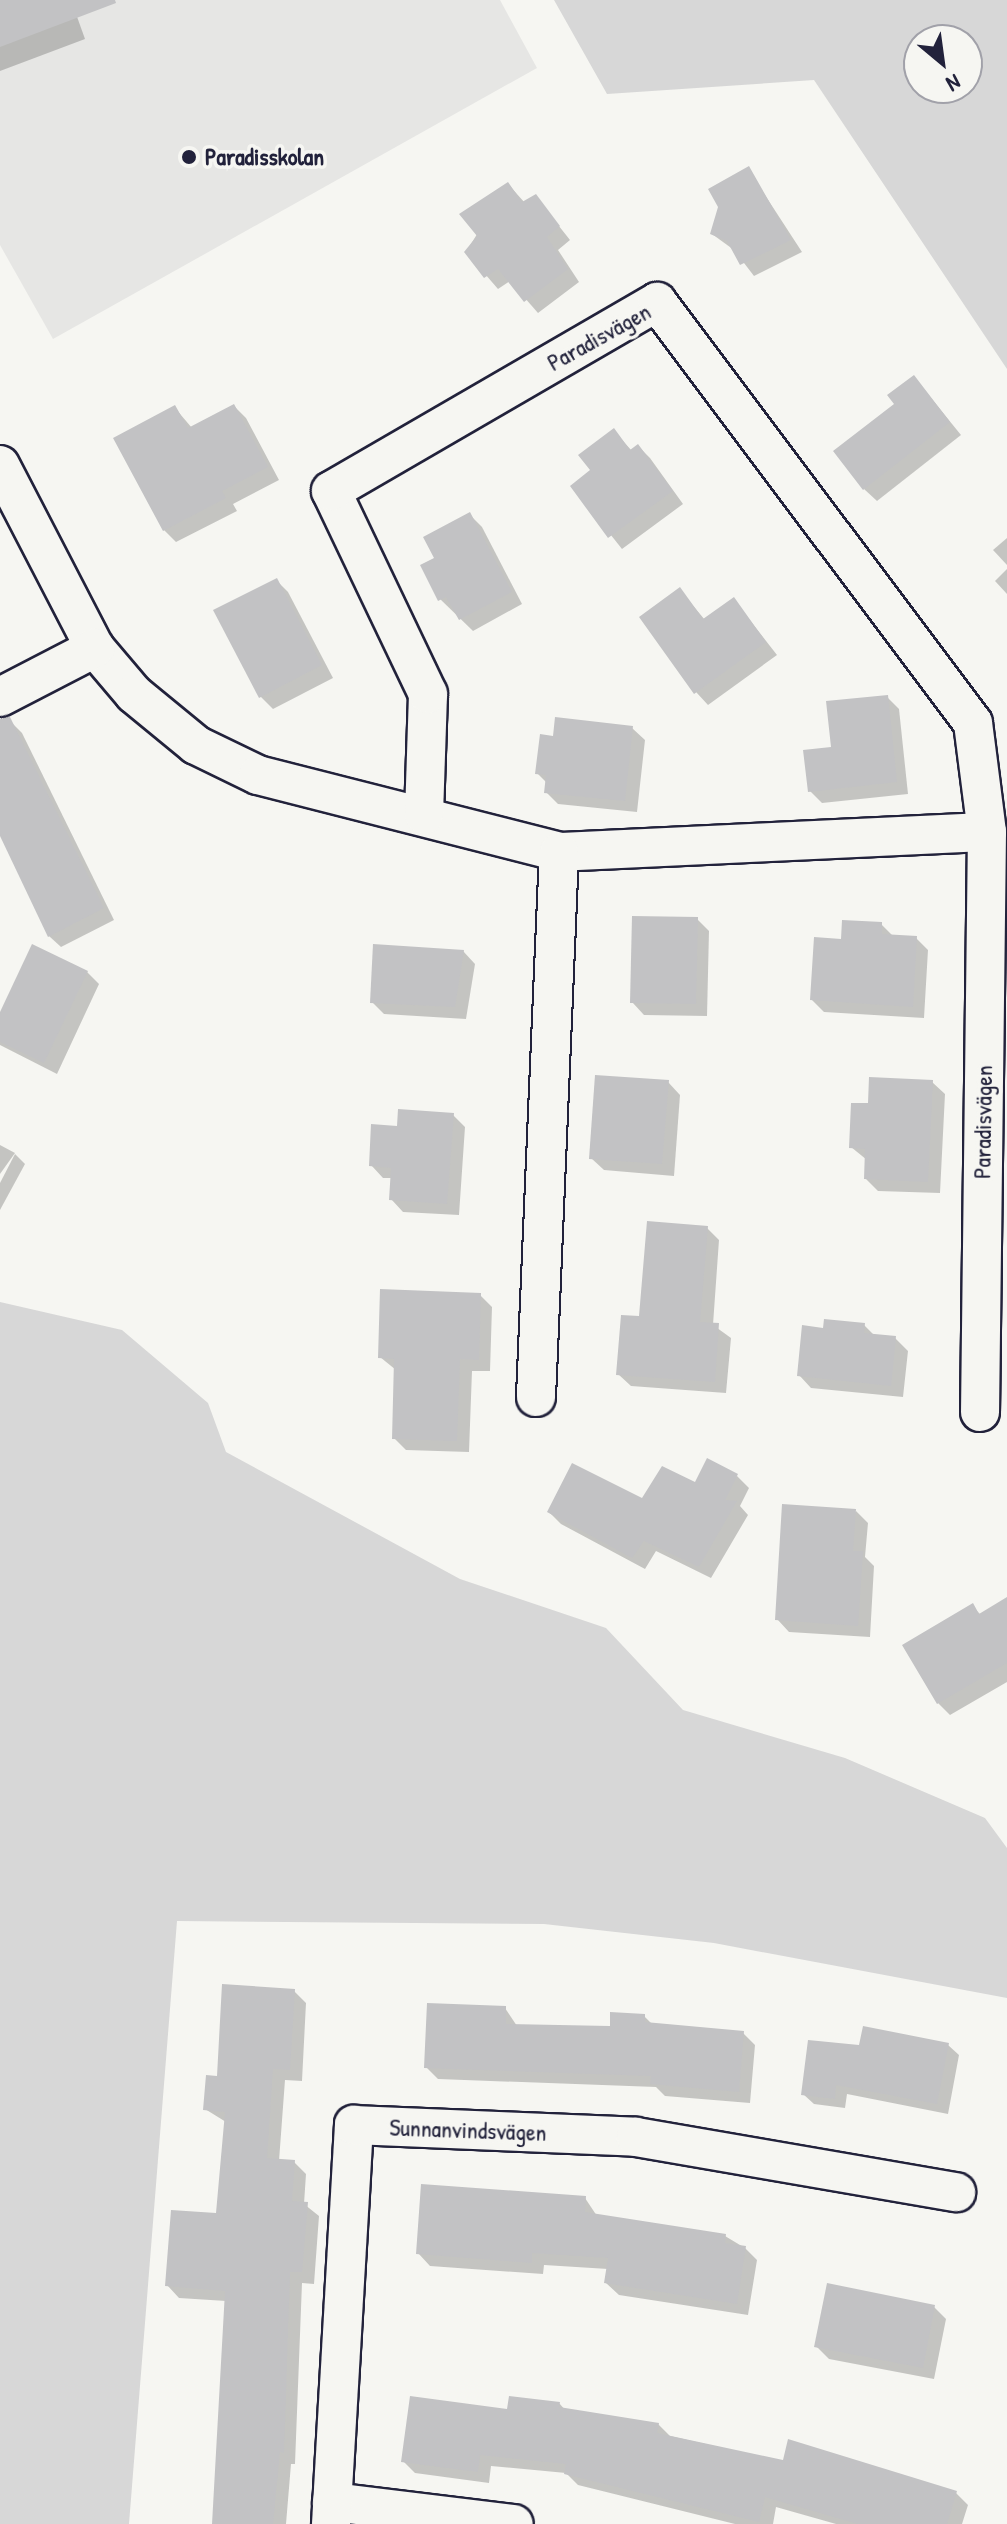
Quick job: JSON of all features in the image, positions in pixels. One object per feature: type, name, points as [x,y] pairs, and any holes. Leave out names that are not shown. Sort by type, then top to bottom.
[{"type":"street","name":"Paradisvägen","points":[[424,815],[428,694],[331,491],[657,302],[973,723],[987,832],[980,1412]]},
{"type":"street","points":[[0,465],[95,648],[134,694],[196,745],[258,775],[559,852],[987,832]]},
{"type":"street","points":[[0,697],[95,648]]},
{"type":"street","points":[[536,1397],[559,852]]},
{"type":"street","name":"Sunnanvindsvägen","points":[[514,2524],[331,2513],[354,2125],[636,2137],[956,2192]]},
{"type":"shaded area","name":"Paradisskolan","points":[[0,0],[500,0],[537,68],[53,339],[0,245]]},
{"type":"shaded area","points":[[554,0],[1007,0],[1007,369],[814,80],[607,94]]},
{"type":"shaded area","points":[[0,1302],[122,1330],[208,1403],[226,1452],[460,1579],[606,1628],[683,1710],[845,1758],[985,1818],[1007,1848],[1007,1998],[714,1943],[544,1924],[177,1921],[129,2524],[0,2524]]},
{"type":"building","points":[[0,0],[115,0],[116,3],[0,47]]},
{"type":"building","points":[[749,166],[791,240],[740,265],[727,241],[710,234],[718,207],[708,189]]},
{"type":"building","points":[[508,182],[522,202],[536,194],[560,226],[547,237],[568,269],[524,302],[498,269],[484,278],[464,252],[477,236],[459,214]]},
{"type":"building","points":[[914,375],[950,422],[863,490],[833,451],[894,404],[887,395]]},
{"type":"building","points":[[234,404],[268,467],[222,491],[226,498],[163,531],[113,438],[175,405],[188,428]]},
{"type":"building","points":[[614,428],[630,450],[638,444],[673,491],[608,538],[570,486],[590,470],[578,455]]},
{"type":"building","points":[[470,512],[512,592],[459,620],[446,597],[438,601],[420,565],[434,558],[423,537]]},
{"type":"building","points":[[277,578],[322,665],[259,698],[213,610]]},
{"type":"building","points":[[680,587],[703,619],[734,597],[766,642],[694,694],[639,617]]},
{"type":"building","points":[[888,695],[897,782],[808,792],[803,750],[831,747],[826,701]]},
{"type":"building","points":[[10,717],[104,908],[48,937],[0,836],[0,719]]},
{"type":"building","points":[[555,717],[633,726],[625,801],[544,793],[546,775],[535,774],[540,734],[553,736]]},
{"type":"building","points":[[632,916],[698,917],[696,1004],[630,1003]]},
{"type":"building","points":[[842,920],[882,922],[882,934],[917,936],[913,1007],[810,1000],[814,937],[841,939]]},
{"type":"building","points":[[32,944],[88,971],[44,1063],[0,1042],[0,1012]]},
{"type":"building","points":[[373,944],[464,950],[455,1007],[370,1003]]},
{"type":"building","points":[[595,1075],[669,1080],[662,1164],[589,1159]]},
{"type":"building","points":[[869,1077],[933,1080],[928,1182],[864,1179],[865,1149],[849,1148],[851,1103],[868,1103]]},
{"type":"building","points":[[398,1109],[454,1113],[447,1204],[389,1200],[391,1168],[369,1166],[371,1124],[397,1126]]},
{"type":"building","points":[[647,1221],[708,1226],[700,1322],[719,1323],[715,1382],[616,1375],[621,1315],[639,1316]]},
{"type":"building","points":[[380,1289],[481,1293],[479,1360],[460,1359],[457,1441],[392,1439],[394,1359],[378,1358]]},
{"type":"building","points":[[824,1319],[865,1323],[864,1333],[896,1336],[891,1386],[797,1376],[802,1325],[823,1328]]},
{"type":"building","points":[[707,1458],[738,1474],[725,1500],[737,1501],[699,1567],[644,1541],[632,1558],[547,1512],[572,1463],[642,1498],[662,1466],[695,1482]]},
{"type":"building","points":[[782,1504],[856,1509],[853,1551],[863,1551],[858,1626],[775,1620]]},
{"type":"building","points":[[1007,1597],[1007,1663],[937,1704],[902,1645],[973,1603],[979,1614]]},
{"type":"building","points":[[222,1984],[295,1989],[290,2070],[273,2069],[267,2158],[295,2160],[292,2201],[308,2202],[302,2272],[290,2272],[284,2453],[280,2452],[273,2524],[212,2524],[225,2291],[165,2286],[171,2210],[216,2213],[225,2112],[203,2110],[206,2075],[217,2076]]},
{"type":"building","points":[[427,2003],[506,2006],[506,2024],[610,2026],[610,2012],[645,2014],[645,2022],[744,2031],[739,2092],[650,2084],[651,2076],[424,2068]]},
{"type":"building","points":[[863,2026],[949,2043],[937,2104],[836,2085],[835,2099],[801,2095],[808,2040],[859,2045]]},
{"type":"building","points":[[421,2184],[586,2196],[585,2212],[726,2234],[725,2243],[746,2246],[737,2304],[604,2283],[608,2258],[532,2253],[532,2263],[416,2254]]},
{"type":"building","points":[[827,2283],[935,2305],[923,2368],[814,2347]]},
{"type":"building","points":[[410,2396],[507,2409],[509,2396],[560,2402],[559,2407],[659,2423],[657,2433],[783,2460],[788,2439],[957,2491],[947,2524],[858,2524],[765,2497],[759,2522],[564,2474],[566,2464],[480,2455],[478,2472],[401,2462]]},
{"type":"place","name":"Paradisskolan","points":[[189,157]]}]
